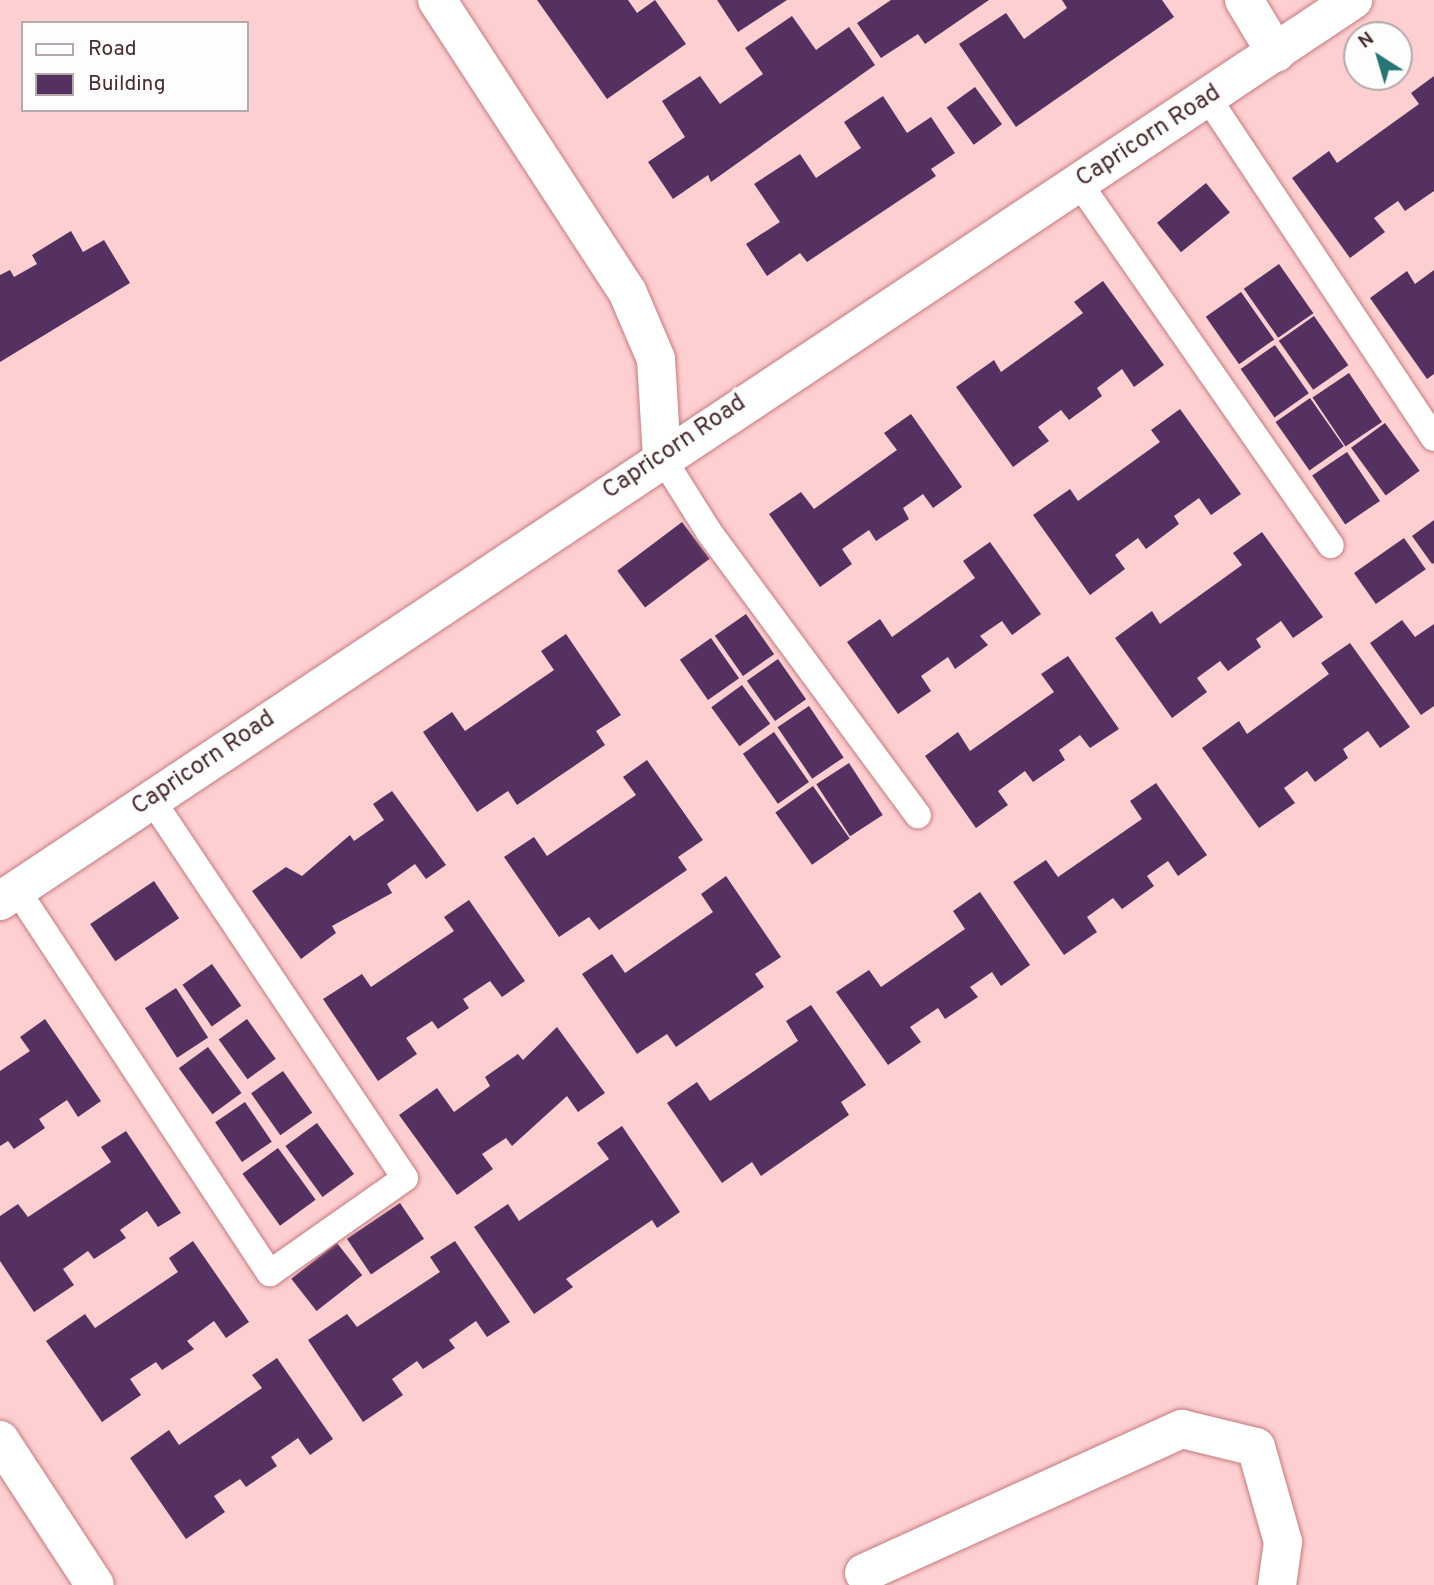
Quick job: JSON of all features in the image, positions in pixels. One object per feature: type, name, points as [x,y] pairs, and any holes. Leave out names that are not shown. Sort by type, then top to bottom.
[{"type":"street","points":[[437,0],[627,291],[656,359],[662,457]]},
{"type":"street","points":[[1244,0],[1276,53]]},
{"type":"street","name":"Capricorn Road","points":[[8,895],[662,457],[1209,98],[1353,0]]},
{"type":"street","points":[[864,1573],[1182,1429],[1256,1447],[1283,1542],[1277,1585]]},
{"type":"street","points":[[0,1440],[95,1585]]},
{"type":"lane","points":[[1209,98],[1434,438]]},
{"type":"lane","points":[[1079,183],[1331,545]]},
{"type":"lane","points":[[662,457],[709,532],[918,815]]},
{"type":"lane","points":[[8,895],[271,1273],[405,1178],[151,799]]},
{"type":"building","points":[[537,0],[628,0],[637,13],[655,0],[686,44],[607,99]]},
{"type":"building","points":[[717,0],[787,0],[738,32]]},
{"type":"building","points":[[891,0],[989,0],[925,44],[918,34],[881,58],[857,23]]},
{"type":"building","points":[[1062,0],[1162,0],[1174,17],[1016,127],[959,44],[1006,13],[1024,39],[1067,8]]},
{"type":"building","points":[[792,16],[816,50],[849,27],[875,65],[711,182],[708,175],[673,199],[648,162],[685,137],[662,101],[700,76],[720,104],[763,74],[745,48]]},
{"type":"building","points":[[1434,76],[1434,191],[1405,211],[1398,201],[1374,218],[1385,232],[1350,258],[1292,178],[1329,151],[1337,163],[1419,104],[1411,93]]},
{"type":"building","points":[[975,87],[1002,124],[974,145],[947,108]]},
{"type":"building","points":[[883,96],[907,133],[931,117],[955,153],[931,169],[936,176],[807,262],[800,253],[767,276],[746,244],[780,222],[754,184],[800,154],[816,178],[861,148],[844,122]]},
{"type":"building","points":[[1206,183],[1230,213],[1181,252],[1157,223]]},
{"type":"building","points":[[71,231],[83,252],[104,240],[130,283],[0,362],[0,275],[10,270],[14,277],[37,264],[32,255]]},
{"type":"building","points":[[1279,264],[1313,313],[1278,338],[1244,289]]},
{"type":"building","points":[[1434,270],[1434,374],[1427,379],[1370,298],[1407,271],[1415,284]]},
{"type":"building","points":[[1103,281],[1164,365],[1134,387],[1122,369],[1097,388],[1102,396],[1069,420],[1061,410],[1038,427],[1049,441],[1013,467],[956,387],[994,360],[1001,372],[1083,313],[1074,302]]},
{"type":"building","points":[[1241,292],[1274,340],[1239,364],[1206,317]]},
{"type":"building","points":[[1314,316],[1348,365],[1313,390],[1279,341]]},
{"type":"building","points":[[1275,345],[1309,393],[1274,417],[1241,369]]},
{"type":"building","points":[[1349,373],[1382,422],[1346,447],[1313,398]]},
{"type":"building","points":[[1310,398],[1344,446],[1309,470],[1276,422]]},
{"type":"building","points":[[1180,409],[1241,494],[1211,515],[1199,498],[1174,516],[1179,524],[1146,549],[1138,538],[1115,555],[1125,569],[1090,595],[1033,515],[1070,489],[1078,501],[1160,442],[1151,430]]},
{"type":"building","points":[[911,414],[962,487],[933,508],[923,494],[903,508],[909,519],[876,541],[869,530],[842,549],[852,564],[820,587],[769,514],[801,492],[814,509],[897,450],[884,433]]},
{"type":"building","points":[[1385,423],[1420,471],[1386,495],[1351,448]]},
{"type":"building","points":[[1347,452],[1380,501],[1345,524],[1312,475]]},
{"type":"building","points":[[1434,520],[1434,563],[1432,564],[1412,536]]},
{"type":"building","points":[[682,522],[710,559],[645,607],[617,571]]},
{"type":"building","points":[[1262,532],[1323,617],[1293,638],[1281,621],[1256,639],[1261,647],[1228,671],[1220,661],[1197,678],[1207,692],[1172,718],[1115,638],[1152,611],[1160,624],[1242,565],[1233,553]]},
{"type":"building","points":[[1404,538],[1426,569],[1376,604],[1354,573]]},
{"type":"building","points":[[990,542],[1041,614],[1012,635],[1002,621],[980,636],[988,645],[955,669],[948,657],[921,676],[931,691],[898,714],[847,642],[880,619],[892,637],[975,578],[963,561]]},
{"type":"building","points":[[746,614],[774,654],[743,676],[715,636]]},
{"type":"building","points":[[1402,620],[1415,637],[1434,624],[1434,706],[1421,715],[1370,643]]},
{"type":"building","points":[[566,634],[621,715],[596,731],[605,745],[517,805],[508,791],[477,812],[423,732],[452,712],[465,731],[554,670],[541,651]]},
{"type":"building","points":[[711,638],[739,678],[708,700],[680,660]]},
{"type":"building","points":[[1350,643],[1410,727],[1380,748],[1368,731],[1343,749],[1348,758],[1315,782],[1307,771],[1284,788],[1295,803],[1259,828],[1202,748],[1239,721],[1247,734],[1329,674],[1321,663]]},
{"type":"building","points":[[1068,656],[1119,729],[1090,748],[1080,735],[1059,750],[1065,760],[1033,782],[1025,771],[998,791],[1008,805],[976,828],[925,756],[958,732],[970,751],[1054,692],[1041,674]]},
{"type":"building","points":[[778,659],[806,699],[775,721],[747,681]]},
{"type":"building","points":[[742,685],[770,724],[739,746],[711,707]]},
{"type":"building","points":[[809,706],[844,757],[812,779],[777,727]]},
{"type":"building","points":[[774,732],[809,782],[778,804],[743,754]]},
{"type":"building","points":[[647,760],[703,840],[678,857],[687,870],[599,930],[589,917],[559,937],[504,857],[534,837],[547,856],[636,795],[623,777]]},
{"type":"building","points":[[849,763],[883,815],[850,836],[816,784]]},
{"type":"building","points":[[1156,783],[1207,855],[1178,876],[1168,861],[1147,876],[1154,886],[1122,909],[1113,898],[1087,917],[1097,932],[1064,955],[1013,882],[1046,860],[1058,877],[1142,819],[1130,801]]},
{"type":"building","points":[[813,786],[850,838],[812,865],[775,812]]},
{"type":"building","points":[[392,791],[446,865],[426,879],[415,864],[387,884],[392,893],[332,926],[336,933],[301,959],[252,891],[286,867],[302,876],[350,835],[354,841],[384,820],[373,804]]},
{"type":"building","points":[[726,876],[781,957],[755,974],[764,987],[676,1047],[667,1034],[637,1054],[582,974],[612,954],[625,973],[713,912],[701,894]]},
{"type":"building","points":[[154,881],[179,918],[115,961],[90,924]]},
{"type":"building","points":[[980,892],[1030,965],[1001,986],[992,972],[970,987],[978,997],[945,1019],[938,1008],[910,1027],[921,1042],[888,1065],[836,992],[869,970],[881,987],[965,929],[953,911]]},
{"type":"building","points":[[469,900],[525,981],[502,997],[490,981],[463,999],[469,1008],[438,1029],[432,1021],[406,1038],[417,1054],[378,1081],[323,999],[362,974],[371,987],[454,931],[444,917]]},
{"type":"building","points":[[212,964],[241,1006],[212,1026],[183,985]]},
{"type":"building","points":[[176,988],[208,1037],[177,1058],[145,1008]]},
{"type":"building","points":[[811,1005],[866,1085],[841,1102],[849,1115],[761,1176],[752,1162],[722,1183],[667,1103],[697,1082],[710,1101],[798,1041],[786,1021]]},
{"type":"building","points":[[45,1019],[101,1101],[78,1117],[67,1100],[39,1119],[45,1128],[14,1149],[8,1141],[0,1146],[0,1071],[30,1051],[20,1037]]},
{"type":"building","points":[[247,1019],[276,1059],[247,1079],[219,1040]]},
{"type":"building","points":[[557,1027],[605,1093],[578,1112],[567,1096],[512,1146],[506,1138],[482,1154],[493,1169],[457,1195],[399,1115],[437,1088],[454,1112],[490,1086],[485,1077],[518,1054],[523,1060]]},
{"type":"building","points":[[208,1047],[242,1093],[212,1114],[179,1068]]},
{"type":"building","points":[[283,1071],[312,1113],[280,1135],[251,1093]]},
{"type":"building","points":[[245,1102],[272,1142],[242,1162],[215,1122]]},
{"type":"building","points":[[317,1123],[354,1174],[322,1197],[285,1146]]},
{"type":"building","points":[[622,1126],[680,1212],[657,1228],[652,1220],[566,1279],[573,1287],[534,1314],[474,1227],[508,1204],[519,1221],[609,1159],[597,1143]]},
{"type":"building","points":[[126,1131],[181,1213],[158,1227],[147,1211],[120,1230],[126,1238],[94,1259],[88,1251],[63,1269],[74,1285],[34,1312],[0,1261],[0,1216],[18,1204],[28,1217],[111,1162],[101,1147]]},
{"type":"building","points":[[278,1148],[316,1200],[280,1226],[242,1174]]},
{"type":"building","points":[[400,1203],[424,1239],[371,1274],[347,1239]]},
{"type":"building","points":[[193,1241],[249,1322],[226,1338],[214,1321],[187,1341],[194,1349],[162,1370],[156,1362],[130,1379],[141,1395],[102,1422],[46,1341],[85,1314],[95,1328],[178,1272],[169,1258]]},
{"type":"building","points":[[455,1241],[510,1322],[487,1337],[476,1321],[449,1340],[455,1348],[423,1369],[417,1361],[392,1379],[403,1395],[363,1422],[308,1340],[347,1314],[357,1327],[440,1272],[430,1257]]},
{"type":"building","points":[[337,1243],[362,1275],[317,1311],[291,1279]]},
{"type":"building","points":[[277,1358],[333,1439],[310,1455],[298,1438],[271,1457],[277,1466],[246,1487],[240,1479],[214,1496],[225,1512],[186,1539],[130,1458],[169,1430],[179,1445],[262,1388],[252,1375]]}]
